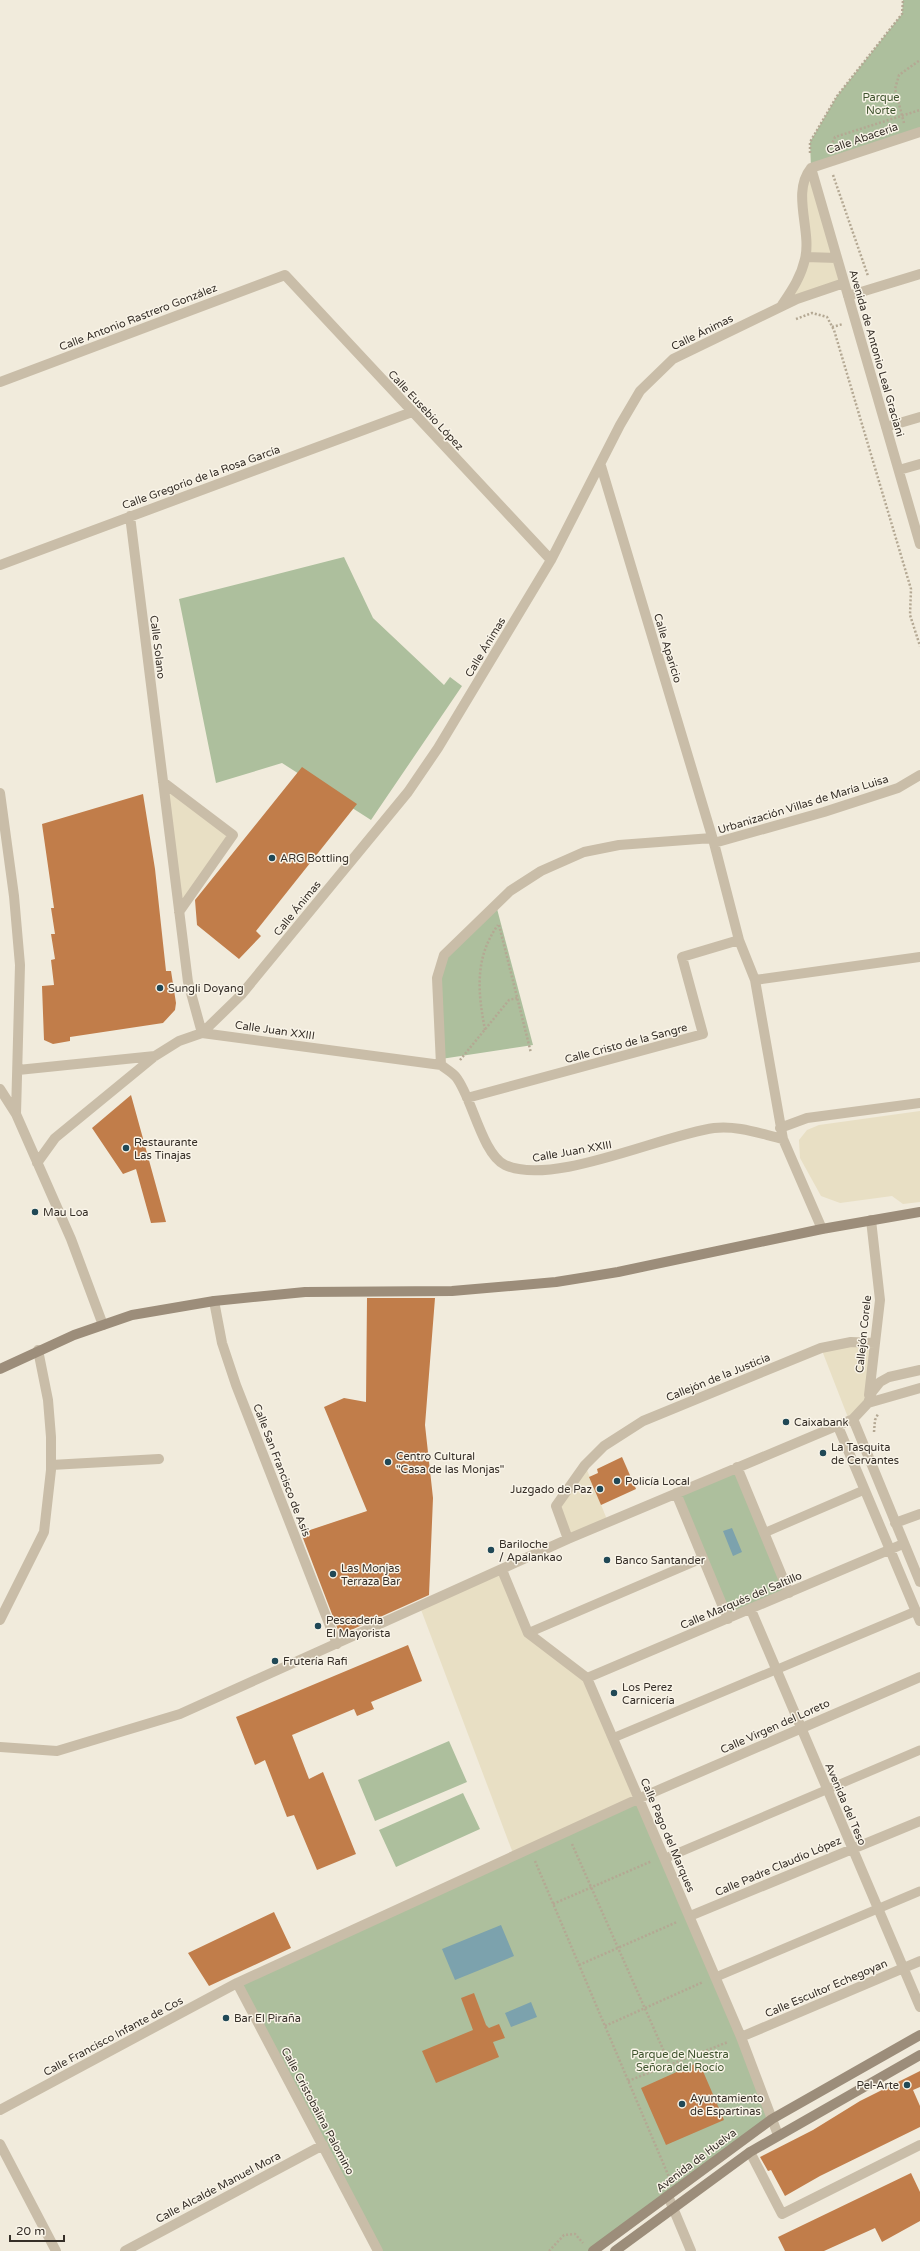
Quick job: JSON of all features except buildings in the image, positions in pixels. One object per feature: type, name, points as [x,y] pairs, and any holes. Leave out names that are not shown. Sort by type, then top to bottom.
[{"type":"main road","points":[[0,1369],[38,1350],[132,1315],[214,1301],[305,1292],[452,1291],[556,1282],[625,1271],[871,1220],[920,1212]]},
{"type":"main road","name":"Avenida de Huelva","points":[[589,2249],[671,2193],[772,2119],[920,2035]]},
{"type":"main road","points":[[615,2251],[750,2152],[920,2055]]},
{"type":"street","name":"Calle Abacería","points":[[811,168],[920,132]]},
{"type":"street","points":[[781,307],[796,285],[806,257],[802,194],[805,175],[811,168]]},
{"type":"street","name":"Avenida de Antonio Leal Graciani","points":[[811,168],[920,544]]},
{"type":"street","points":[[806,257],[837,258]]},
{"type":"street","points":[[848,296],[920,274]]},
{"type":"street","name":"Calle Antonio Rastrero González","points":[[0,382],[285,275]]},
{"type":"street","name":"Calle Eusebio López","points":[[285,275],[551,560]]},
{"type":"street","name":"Calle Ánimas","points":[[37,1163],[55,1138],[155,1056],[178,1041],[202,1033],[241,995],[408,792],[438,748],[551,560],[601,466],[620,425],[640,391],[673,359],[797,298],[844,283]]},
{"type":"street","name":"Calle Gregorio de la Rosa García","points":[[0,565],[412,412]]},
{"type":"street","points":[[886,427],[920,417]]},
{"type":"street","points":[[899,470],[920,464]]},
{"type":"street","name":"Calle Aparicio","points":[[601,466],[713,841],[739,940],[754,980],[783,1139]]},
{"type":"street","name":"Calle Solano","points":[[130,516],[188,982],[202,1033]]},
{"type":"street","name":"Urbanización Villas de María Luisa","points":[[441,1065],[437,978],[444,955],[510,891],[541,871],[584,852],[619,845],[713,841],[824,812],[884,793],[898,788],[920,775]]},
{"type":"street","points":[[163,782],[233,835],[179,912]]},
{"type":"street","points":[[0,793],[2,818],[14,896],[20,965],[16,1114]]},
{"type":"street","name":"Calle Cristo de la Sangre","points":[[467,1098],[703,1034],[682,957],[739,940]]},
{"type":"street","points":[[754,980],[920,957]]},
{"type":"street","name":"Calle Juan XXIII","points":[[202,1033],[441,1065],[456,1076],[490,1151],[505,1165],[528,1170],[559,1167],[610,1157],[686,1134],[715,1128],[740,1128],[783,1139]]},
{"type":"street","name":"Calle Ánimas","points":[[18,1070],[155,1056]]},
{"type":"street","points":[[0,1089],[16,1114],[71,1239],[103,1325]]},
{"type":"street","points":[[780,1128],[806,1118],[920,1103]]},
{"type":"street","points":[[783,1139],[822,1230]]},
{"type":"street","name":"Callejón Corele","points":[[868,1403],[880,1300],[871,1220]]},
{"type":"street","name":"Calle San Francisco de Asís","points":[[214,1301],[222,1343],[236,1384],[337,1644]]},
{"type":"street","name":"Callejón de la Justicia","points":[[568,1539],[556,1506],[584,1465],[604,1446],[642,1421],[821,1348],[851,1342],[875,1343]]},
{"type":"street","points":[[0,1620],[44,1532],[51,1465],[48,1400],[38,1350]]},
{"type":"street","points":[[0,1747],[57,1751],[128,1731],[180,1714],[568,1539],[837,1424],[853,1419],[868,1403],[872,1392],[880,1382],[889,1377],[920,1370]]},
{"type":"street","points":[[868,1403],[891,1395],[920,1388]]},
{"type":"street","points":[[853,1419],[903,1544],[920,1582]]},
{"type":"street","points":[[837,1424],[920,1621]]},
{"type":"street","points":[[51,1465],[159,1459]]},
{"type":"street","points":[[737,1467],[789,1593]]},
{"type":"street","points":[[676,1493],[728,1619]]},
{"type":"street","points":[[895,1523],[920,1514]]},
{"type":"street","name":"Calle Marqués del Saltillo","points":[[587,1678],[751,1610],[903,1544]]},
{"type":"street","points":[[502,1570],[528,1633]]},
{"type":"street","name":"Avenida del Teso","points":[[751,1610],[851,1849],[920,2007]]},
{"type":"street","name":"Calle Pago del Marques","points":[[528,1633],[587,1678],[716,1977],[741,2037],[778,2135]]},
{"type":"street","name":"Calle Virgen del Loreto","points":[[530,1849],[800,1727],[920,1677]]},
{"type":"street","name":"Calle Padre Claudio López","points":[[690,1916],[920,1821]]},
{"type":"street","name":"Calle Francisco Infante de Cos","points":[[0,2110],[237,1983],[530,1849]]},
{"type":"street","name":"Calle Escultor Echegoyan","points":[[741,2037],[920,1961]]},
{"type":"street","name":"Calle Cristobalina Palomino","points":[[237,1983],[378,2251]]},
{"type":"street","name":"Calle Alcalde Manuel Mora","points":[[125,2251],[323,2145]]},
{"type":"street","points":[[750,2152],[782,2214],[920,2145]]},
{"type":"street","points":[[1,2147],[56,2251]]},
{"type":"street","points":[[671,2193],[673,2207],[691,2251]]},
{"type":"lane","points":[[764,1533],[864,1490]]},
{"type":"lane","points":[[528,1633],[703,1558]]},
{"type":"lane","points":[[613,1738],[916,1611]]},
{"type":"lane","points":[[665,1857],[920,1750]]},
{"type":"lane","points":[[716,1977],[920,1891]]},
{"type":"path","points":[[811,168],[810,142],[837,96],[902,14],[903,0]]},
{"type":"path","points":[[908,135],[895,89],[899,75],[920,60]]},
{"type":"path","points":[[873,288],[832,172],[839,168],[837,159],[830,146],[835,137],[920,110]]},
{"type":"path","points":[[796,319],[812,313],[827,317],[832,327],[911,589],[910,615],[920,646]]},
{"type":"path","points":[[832,327],[856,321]]},
{"type":"path","points":[[486,1030],[478,983],[482,958],[492,934],[499,925],[531,1053]]},
{"type":"path","points":[[460,1060],[509,1000],[517,998]]},
{"type":"path","points":[[874,1434],[875,1420],[881,1409]]},
{"type":"path","points":[[567,1831],[670,2065]]},
{"type":"path","points":[[530,1849],[628,2081],[671,2193]]},
{"type":"path","points":[[553,1904],[665,1857]]},
{"type":"path","points":[[579,1965],[690,1916]]},
{"type":"path","points":[[605,2026],[716,1977]]},
{"type":"path","points":[[628,2081],[741,2037]]},
{"type":"path","points":[[549,2251],[564,2235],[575,2234],[589,2249]]},
{"type":"green space","name":"Parque Norte","points":[[903,0],[920,0],[920,132],[811,168],[810,142],[837,96],[902,14]]},
{"type":"green space","points":[[344,557],[373,618],[444,685],[450,677],[462,686],[371,820],[282,763],[216,783],[179,599]]},
{"type":"green space","points":[[496,905],[533,1045],[441,1059],[437,978],[444,955]]},
{"type":"green space","points":[[737,1467],[789,1593],[728,1619],[676,1493]]},
{"type":"green space","points":[[449,1741],[467,1782],[375,1821],[358,1780]]},
{"type":"green space","points":[[463,1793],[480,1829],[396,1867],[379,1830]]},
{"type":"green space","name":"Parque de Nuestra Señora del Rocío","points":[[640,1798],[772,2119],[593,2251],[378,2251],[237,1983]]},
{"type":"shaded area","points":[[811,168],[844,283],[781,307],[806,257],[802,194]]},
{"type":"shaded area","points":[[163,782],[233,835],[179,912]]},
{"type":"shaded area","points":[[920,1111],[920,1202],[903,1204],[892,1196],[840,1203],[821,1196],[800,1158],[799,1140],[807,1130],[819,1125]]},
{"type":"shaded area","points":[[875,1343],[868,1403],[849,1420],[821,1348]]},
{"type":"shaded area","points":[[585,1465],[608,1522],[568,1539],[556,1506]]},
{"type":"shaded area","points":[[502,1570],[528,1633],[587,1678],[640,1798],[514,1856],[420,1607]]},
{"type":"water","points":[[732,1528],[742,1552],[733,1556],[723,1531]]},
{"type":"water","points":[[501,1925],[514,1956],[455,1980],[442,1949]]},
{"type":"water","points":[[531,2002],[537,2017],[511,2027],[505,2013]]},
{"type":"place","name":"ARG Bottling","points":[[272,858]]},
{"type":"place","name":"Sungli Doyang","points":[[160,988]]},
{"type":"place","name":"Restaurante Las Tinajas","points":[[126,1148]]},
{"type":"place","name":"Mau Loa","points":[[35,1212]]},
{"type":"place","name":"Caixabank","points":[[786,1422]]},
{"type":"place","name":"La Tasquita de Cervantes","points":[[823,1453]]},
{"type":"place","name":"Centro Cultural \"Casa de las Monjas\"","points":[[388,1462]]},
{"type":"place","name":"Policía Local","points":[[617,1481]]},
{"type":"place","name":"Juzgado de Paz","points":[[600,1489]]},
{"type":"place","name":"Bariloche / Apalankao","points":[[491,1550]]},
{"type":"place","name":"Banco Santander","points":[[607,1560]]},
{"type":"place","name":"Las Monjas Terraza Bar","points":[[333,1574]]},
{"type":"place","name":"Pescadería El Mayorista","points":[[318,1626]]},
{"type":"place","name":"Frutería Rafi","points":[[275,1661]]},
{"type":"place","name":"Los Perez Carnicería","points":[[614,1693]]},
{"type":"place","name":"Bar El Piraña","points":[[226,2018]]},
{"type":"place","name":"Pel-Arte","points":[[907,2085]]},
{"type":"place","name":"Ayuntamiento de Espartinas","points":[[682,2104]]}]
